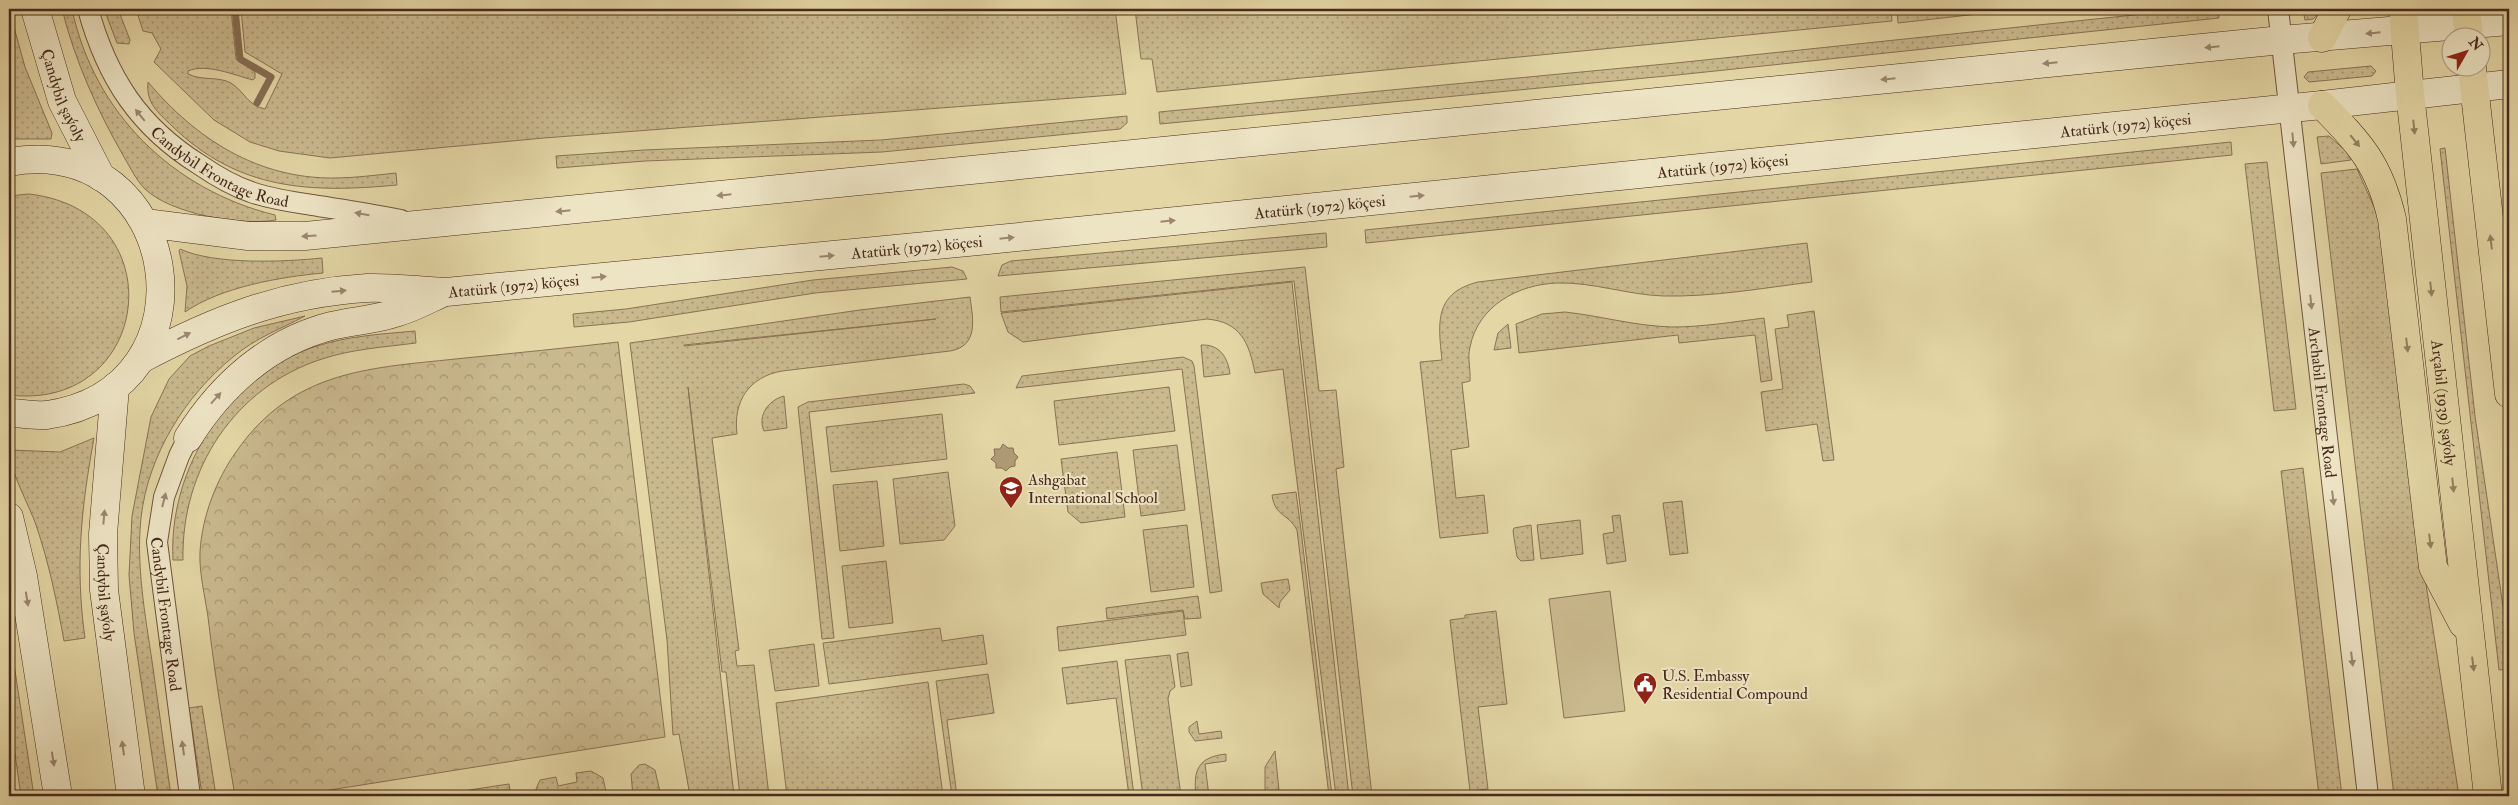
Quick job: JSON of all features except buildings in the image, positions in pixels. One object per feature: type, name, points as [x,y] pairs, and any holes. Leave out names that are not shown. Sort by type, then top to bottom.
[{"type":"main road","name":"Çandybil şaýoly","points":[[35,9],[62,101],[101,178]]},
{"type":"main road","points":[[2322,38],[2337,9]]},
{"type":"main road","points":[[145,223],[248,236],[305,236],[2282,40],[2322,38],[2404,19],[2468,24],[2509,21]]},
{"type":"main road","name":"Arçabil (1939) şaýoly","points":[[2404,19],[2410,94],[2488,796]]},
{"type":"main road","points":[[2473,78],[2509,394]]},
{"type":"main road","name":"Atatürk (1972) köçesi","points":[[141,359],[194,331],[231,316],[301,295],[369,288],[446,292],[969,242],[2322,105],[2410,94],[2473,78],[2509,84]]},
{"type":"main road","points":[[2322,105],[2370,158],[2385,188],[2392,219],[2433,567],[2470,636]]},
{"type":"main road","points":[[9,162],[30,158],[67,162],[101,178],[126,198],[145,223],[158,256],[162,292],[156,327],[141,359],[115,387],[82,406],[55,413],[46,415],[9,413]]},
{"type":"main road","points":[[188,438],[209,406],[230,382],[274,351],[318,330],[394,314],[446,292]]},
{"type":"main road","name":"Çandybil şaýoly","points":[[115,387],[102,560],[104,590],[131,796]]},
{"type":"main road","points":[[9,517],[24,576],[58,796]]},
{"type":"street","name":"Candybil Frontage Road","points":[[88,9],[96,39],[107,64],[124,93],[143,119],[168,144],[189,159],[220,178],[250,192],[280,201],[427,225]]},
{"type":"street","name":"Archabil Frontage Road","points":[[2278,9],[2291,108],[2322,408],[2368,796]]},
{"type":"street","name":"Candybil Frontage Road","points":[[188,438],[178,456],[164,497],[157,542],[190,796]]},
{"type":"green space","points":[[9,9],[25,67],[52,133],[51,139],[9,139]]},
{"type":"green space","points":[[62,9],[72,9],[83,47],[99,82],[119,113],[144,142],[172,166],[203,187],[238,203],[275,215],[276,220],[244,221],[207,216],[172,205],[157,198],[145,189],[131,169],[96,103],[73,47]]},
{"type":"green space","points":[[104,9],[118,9],[130,40],[129,44],[117,43]]},
{"type":"green space","points":[[136,9],[231,9],[236,59],[255,72],[255,78],[253,80],[203,68],[188,71],[188,74],[231,83],[254,105],[265,109],[282,74],[245,52],[241,9],[1115,9],[1126,94],[544,138],[330,158],[279,151],[250,142],[214,120],[154,62],[161,49],[152,33],[143,31]]},
{"type":"green space","points":[[1135,9],[1891,9],[1892,21],[1157,92],[1152,59],[1141,59]]},
{"type":"green space","points":[[1897,9],[2022,9],[1898,23]]},
{"type":"green space","points":[[2191,9],[2218,9],[2219,18],[1677,75],[1160,124],[1159,112],[1676,63]]},
{"type":"green space","points":[[2303,9],[2324,9],[2313,19],[2305,20]]},
{"type":"green space","points":[[2371,66],[2376,71],[2372,76],[2309,82],[2304,77],[2308,72]]},
{"type":"green space","points":[[148,82],[167,103],[208,138],[231,152],[255,163],[280,171],[307,176],[335,178],[396,173],[397,185],[335,188],[306,187],[277,183],[223,164],[197,148],[158,112],[149,96]]},
{"type":"green space","points":[[1127,116],[1127,123],[1120,129],[882,152],[645,161],[557,168],[556,156],[644,150],[881,140]]},
{"type":"green space","points":[[2329,136],[2346,151],[2351,160],[2321,164],[2317,137]]},
{"type":"green space","points":[[2231,142],[2232,155],[1366,243],[1365,230]]},
{"type":"green space","points":[[2445,148],[2475,416],[2509,647],[2509,669],[2499,670],[2440,149]]},
{"type":"green space","points":[[2267,162],[2296,409],[2274,411],[2245,164]]},
{"type":"green space","points":[[2357,169],[2379,218],[2421,552],[2459,796],[2394,796],[2321,173]]},
{"type":"green space","points":[[29,194],[76,208],[108,235],[125,270],[128,307],[117,343],[93,373],[57,392],[9,395],[9,196]]},
{"type":"green space","points":[[1326,233],[1327,247],[998,276],[1002,265],[1011,261]]},
{"type":"green space","points":[[1807,243],[1812,282],[1738,292],[1682,296],[1651,295],[1584,284],[1558,283],[1543,284],[1529,288],[1502,300],[1482,320],[1474,333],[1470,347],[1470,381],[1462,383],[1469,447],[1451,450],[1456,498],[1484,495],[1488,533],[1440,538],[1420,362],[1442,360],[1440,322],[1446,302],[1453,294],[1464,287],[1478,282]]},
{"type":"green space","points":[[180,249],[212,258],[230,260],[289,261],[322,258],[323,273],[288,277],[233,290],[200,303],[185,312],[187,286]]},
{"type":"green space","points":[[952,267],[963,271],[967,279],[815,293],[629,322],[574,327],[573,314],[626,309],[813,280]]},
{"type":"green space","points":[[1305,267],[1319,391],[1336,390],[1344,467],[1336,469],[1372,796],[1353,796],[1294,281],[1001,312],[1000,297]]},
{"type":"green space","points":[[1292,282],[1349,796],[1336,796],[1283,369],[1255,373],[1250,352],[1242,336],[1236,329],[1219,321],[1207,319],[1023,342],[1008,332],[1001,313]]},
{"type":"green space","points":[[970,297],[972,330],[966,344],[950,351],[770,374],[752,385],[741,401],[736,422],[737,434],[712,438],[739,650],[735,651],[737,666],[754,665],[769,796],[740,796],[726,672],[722,672],[688,387],[734,796],[690,796],[679,734],[673,735],[667,640],[630,343],[860,310]],"holes":[[[936,319],[684,346],[684,345]]]},
{"type":"green space","points":[[1814,311],[1834,460],[1823,461],[1817,424],[1766,431],[1761,392],[1783,389],[1775,329],[1789,327],[1787,315]]},
{"type":"green space","points":[[1565,312],[1645,325],[1672,327],[1764,318],[1772,380],[1761,382],[1755,335],[1679,343],[1678,335],[1519,353],[1516,324],[1542,314]]},
{"type":"green space","points":[[305,316],[251,344],[233,357],[199,390],[172,428],[152,472],[141,518],[140,572],[171,796],[158,796],[134,633],[129,575],[132,516],[151,417],[169,379],[190,356],[209,346],[254,328]]},
{"type":"green space","points":[[1508,324],[1511,348],[1494,350],[1498,333]]},
{"type":"green space","points":[[415,331],[416,343],[345,353],[322,359],[291,372],[263,389],[239,411],[219,436],[203,464],[192,494],[185,526],[183,560],[173,560],[174,526],[181,492],[193,460],[210,429],[231,402],[256,378],[285,360],[317,346],[378,334]]},
{"type":"green space","points":[[618,342],[665,737],[292,796],[235,796],[201,576],[200,552],[207,512],[216,487],[236,452],[259,424],[283,403],[310,388],[338,377],[367,370]]},
{"type":"green space","points":[[1201,345],[1208,345],[1222,353],[1230,374],[1204,377]]},
{"type":"green space","points":[[1183,357],[1192,361],[1194,366],[1222,591],[1210,593],[1182,369],[1016,388],[1022,376]]},
{"type":"green space","points":[[964,384],[970,386],[975,393],[809,412],[834,638],[822,639],[798,407],[808,402]]},
{"type":"green space","points":[[1169,387],[1175,431],[1059,445],[1054,401]]},
{"type":"green space","points":[[784,396],[787,428],[764,431],[762,425],[763,414],[769,405]]},
{"type":"green space","points":[[942,414],[947,459],[831,472],[826,427]]},
{"type":"green space","points":[[94,438],[81,538],[80,587],[85,638],[64,641],[45,554],[36,525],[12,467],[9,450],[60,452]]},
{"type":"green space","points":[[1177,445],[1185,510],[1141,516],[1133,450]]},
{"type":"green space","points":[[1117,452],[1125,517],[1081,523],[1068,512],[1061,459]]},
{"type":"green space","points":[[2303,468],[2342,796],[2319,796],[2281,471]]},
{"type":"green space","points":[[948,472],[955,526],[944,540],[900,544],[893,479]]},
{"type":"green space","points":[[877,481],[884,546],[840,551],[833,485]]},
{"type":"green space","points":[[1296,492],[1332,796],[1329,796],[1297,530],[1290,520],[1276,507],[1272,495]]},
{"type":"green space","points":[[1682,501],[1688,553],[1670,555],[1663,503]]},
{"type":"green space","points":[[1620,515],[1626,561],[1607,564],[1603,534],[1614,532],[1612,516]]},
{"type":"green space","points":[[1580,520],[1583,554],[1541,559],[1537,525]]},
{"type":"green space","points":[[1187,525],[1194,587],[1151,592],[1143,530]]},
{"type":"green space","points":[[1531,525],[1534,560],[1521,561],[1517,557],[1513,531],[1514,528]]},
{"type":"green space","points":[[886,561],[893,623],[849,628],[842,566]]},
{"type":"green space","points":[[1288,579],[1290,590],[1280,602],[1279,608],[1263,594],[1261,583]]},
{"type":"green space","points":[[1610,591],[1625,711],[1564,718],[1549,599]]},
{"type":"green space","points":[[1198,596],[1201,618],[1185,619],[1183,610],[1107,619],[1106,608]]},
{"type":"green space","points":[[1183,611],[1186,635],[1059,651],[1057,627]]},
{"type":"green space","points":[[1496,611],[1507,704],[1478,707],[1488,789],[1470,791],[1450,620],[1465,618],[1465,615]]},
{"type":"green space","points":[[940,628],[942,641],[983,635],[987,664],[829,684],[823,643]]},
{"type":"green space","points":[[9,631],[34,796],[21,796],[9,712]]},
{"type":"green space","points":[[814,644],[819,686],[775,691],[769,650]]},
{"type":"green space","points":[[1188,652],[1192,685],[1181,687],[1177,654]]},
{"type":"green space","points":[[1170,655],[1175,687],[1170,691],[1168,699],[1181,796],[1143,796],[1125,660]]},
{"type":"green space","points":[[1117,661],[1134,796],[1129,796],[1116,698],[1067,704],[1062,668]]},
{"type":"green space","points":[[988,674],[994,713],[947,720],[957,796],[952,796],[936,681]]},
{"type":"green space","points":[[928,682],[943,796],[787,796],[776,703]]},
{"type":"green space","points":[[202,706],[216,796],[205,796],[201,788],[189,708]]},
{"type":"green space","points":[[1197,721],[1199,734],[1221,731],[1222,738],[1195,741],[1189,732],[1189,727]]},
{"type":"green space","points":[[1275,751],[1279,790],[1265,791],[1265,767]]},
{"type":"green space","points":[[1226,754],[1226,761],[1205,764],[1209,796],[1196,796],[1195,779],[1199,766],[1209,758]]},
{"type":"green space","points":[[645,764],[655,770],[661,796],[633,796],[631,774],[639,765]]},
{"type":"green space","points":[[591,771],[603,778],[607,796],[537,796],[536,789],[540,780],[556,777],[558,786],[577,782],[576,773]]},
{"type":"green space","points":[[509,784],[511,796],[429,796]]},
{"type":"shaded area","points":[[1003,444],[1008,448],[1013,448],[1014,453],[1018,457],[1015,461],[1015,466],[1010,467],[1006,471],[1002,468],[996,468],[996,463],[991,459],[995,455],[994,449],[1000,449]]},
{"type":"waterway","points":[[235,9],[240,59],[271,77],[257,103]]},
{"type":"place","name":"Ashgabat International School","points":[[1011,509]]},
{"type":"place","name":"U.S. Embassy Residential Compound","points":[[1645,705]]}]
